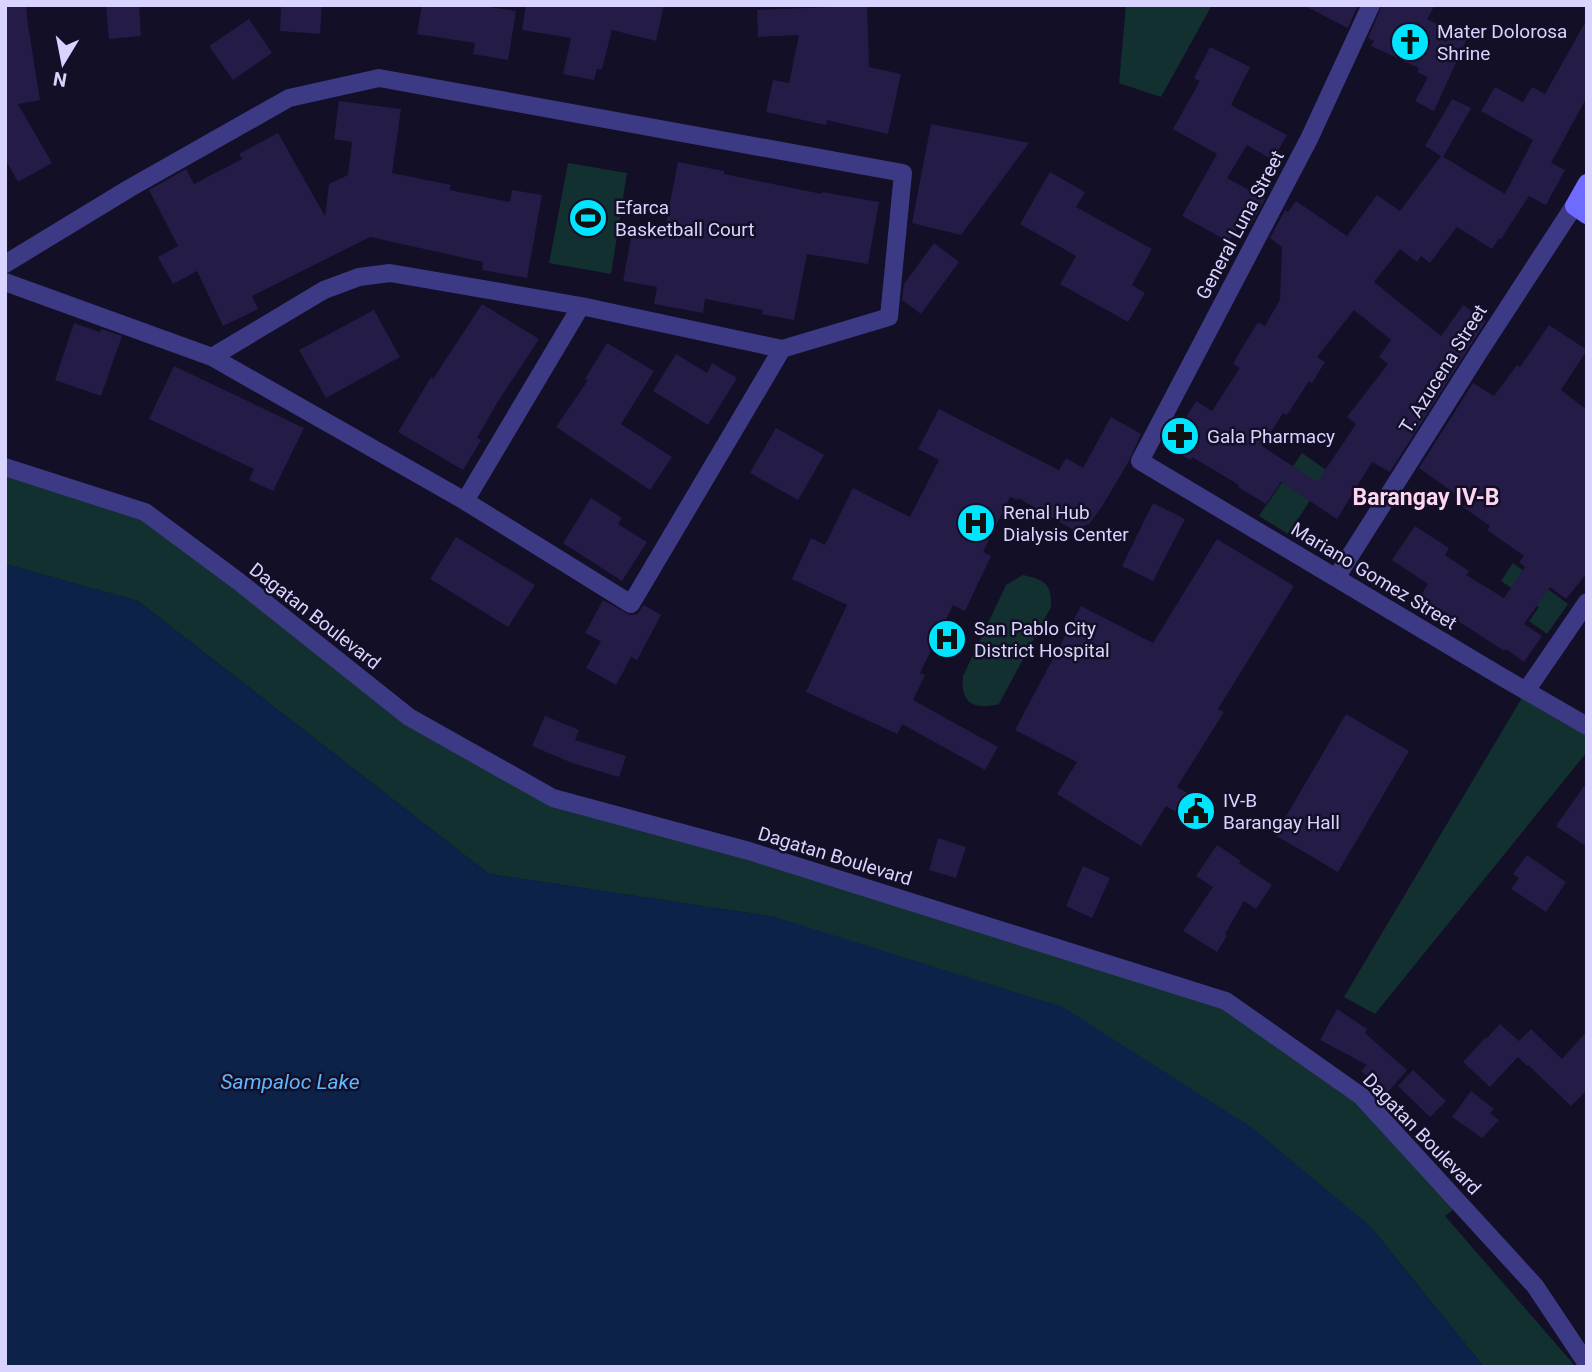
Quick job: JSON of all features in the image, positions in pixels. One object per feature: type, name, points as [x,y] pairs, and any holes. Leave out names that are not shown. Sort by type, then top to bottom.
[{"type":"main road","name":"T. Azucena Street","points":[[1580,210],[1587,183]]},
{"type":"street","name":"General Luna Street","points":[[1140,461],[1309,139],[1371,5]]},
{"type":"street","points":[[5,264],[130,188],[289,98],[379,78],[903,173],[889,317],[782,349],[581,306],[390,273],[359,277],[324,290],[212,357]]},
{"type":"street","name":"T. Azucena Street","points":[[1336,578],[1486,341],[1580,210]]},
{"type":"street","points":[[5,282],[212,357],[465,501],[631,604],[782,349]]},
{"type":"street","points":[[465,501],[581,306]]},
{"type":"street","name":"Mariano Gomez Street","points":[[1140,461],[1587,726]]},
{"type":"street","name":"Dagatan Boulevard","points":[[5,467],[145,512],[238,581],[409,717],[553,797],[749,851],[1226,1000],[1361,1096],[1535,1286],[1587,1364]]},
{"type":"street","points":[[1526,691],[1587,602]]},
{"type":"green space","points":[[1126,5],[1212,5],[1161,97],[1119,83]]},
{"type":"green space","name":"Efarca Basketball Court","points":[[568,163],[627,173],[611,274],[549,263]]},
{"type":"green space","points":[[1302,453],[1329,472],[1288,534],[1259,516]]},
{"type":"green space","points":[[5,467],[145,512],[409,717],[553,798],[1226,1001],[1361,1096],[1460,1204],[1445,1216],[1576,1367],[1484,1367],[1370,1226],[775,917],[489,874],[138,601],[5,564]]},
{"type":"green space","points":[[1513,563],[1568,604],[1547,634],[1529,621],[1539,607],[1501,581]]},
{"type":"green space","points":[[1023,575],[1045,584],[1050,593],[1051,607],[999,704],[976,705],[967,699],[964,693],[963,676],[1006,585]]},
{"type":"green space","points":[[1526,691],[1587,726],[1587,752],[1375,1014],[1344,997]]},
{"type":"water","name":"Sampaloc Lake","points":[[5,564],[138,601],[489,874],[775,917],[1063,1007],[1254,1129],[1370,1226],[1484,1367],[5,1367]]},
{"type":"building","points":[[5,5],[26,5],[40,100],[18,104],[52,163],[18,182],[5,159]]},
{"type":"building","points":[[106,5],[139,5],[141,36],[109,39]]},
{"type":"building","points":[[281,5],[322,5],[320,34],[280,31]]},
{"type":"building","points":[[422,5],[475,5],[516,11],[508,60],[473,54],[475,43],[417,34]]},
{"type":"building","points":[[526,5],[664,5],[656,41],[612,30],[602,69],[597,69],[594,80],[563,74],[571,38],[522,30]]},
{"type":"building","points":[[867,5],[869,67],[901,74],[888,134],[827,120],[826,125],[766,112],[773,80],[789,83],[799,35],[758,37],[757,10]]},
{"type":"building","points":[[1303,5],[1358,5],[1348,28]]},
{"type":"building","name":"Mater Dolorosa Shrine","points":[[1382,5],[1435,5],[1427,19],[1442,26],[1437,37],[1446,42],[1454,26],[1469,34],[1434,111],[1415,101],[1428,77],[1417,72],[1419,68],[1371,46],[1374,41],[1368,38]]},
{"type":"building","points":[[249,19],[272,53],[233,80],[209,46]]},
{"type":"building","points":[[1587,19],[1587,97],[1551,163],[1565,170],[1546,205],[1529,196],[1492,249],[1457,227],[1430,263],[1421,256],[1417,262],[1400,249],[1374,282],[1441,336],[1463,305],[1486,321],[1390,472],[1372,462],[1337,519],[1281,482],[1266,504],[1192,457],[1191,460],[1168,448],[1196,401],[1212,411],[1240,368],[1233,364],[1245,343],[1258,322],[1265,326],[1280,300],[1282,247],[1270,238],[1285,210],[1288,212],[1296,201],[1347,236],[1377,195],[1400,211],[1441,156],[1425,146],[1452,99],[1471,108],[1443,157],[1505,194],[1533,140],[1481,111],[1495,87],[1523,102],[1532,87],[1545,94]],"holes":[[[1354,310],[1391,340],[1379,357],[1388,364],[1347,417],[1356,424],[1317,482],[1262,446],[1283,413],[1287,415],[1309,381],[1312,383],[1325,362],[1317,357]]]},
{"type":"building","points":[[1210,47],[1250,67],[1231,105],[1287,135],[1273,160],[1247,145],[1227,178],[1265,199],[1251,225],[1242,219],[1229,242],[1182,216],[1217,154],[1173,129],[1200,81],[1194,78]]},
{"type":"building","points":[[339,101],[401,109],[392,173],[451,185],[449,190],[510,202],[512,190],[542,195],[527,278],[482,270],[483,262],[370,237],[252,296],[258,309],[223,326],[197,271],[173,284],[158,257],[178,246],[149,190],[186,169],[194,184],[242,159],[239,154],[278,133],[325,216],[329,184],[348,175],[352,142],[334,139]]},
{"type":"building","points":[[931,124],[1029,143],[961,235],[912,223]]},
{"type":"building","points":[[678,162],[822,194],[879,202],[868,264],[807,254],[794,320],[762,314],[763,310],[705,299],[703,313],[654,304],[657,287],[623,281],[633,227],[664,233]]},
{"type":"building","points":[[1050,172],[1085,192],[1076,207],[1152,249],[1132,285],[1145,293],[1128,322],[1060,284],[1076,256],[1020,224]]},
{"type":"building","points":[[934,243],[959,262],[921,314],[902,300],[904,284]]},
{"type":"building","points":[[482,304],[539,339],[497,403],[477,438],[481,440],[463,470],[398,432],[431,377],[433,379]]},
{"type":"building","points":[[374,310],[400,357],[326,398],[299,350]]},
{"type":"building","points":[[74,323],[122,336],[101,396],[55,380]]},
{"type":"building","points":[[1549,325],[1587,350],[1561,390],[1587,410],[1587,573],[1566,599],[1550,587],[1524,624],[1542,636],[1524,662],[1443,611],[1437,619],[1415,604],[1428,584],[1392,560],[1415,526],[1449,548],[1445,555],[1469,571],[1466,575],[1504,598],[1525,567],[1519,562],[1524,556],[1487,530],[1490,526],[1463,507],[1467,502],[1419,468],[1473,383],[1494,396],[1517,365],[1520,367]]},
{"type":"building","points":[[607,343],[654,371],[621,424],[672,457],[650,490],[556,427],[588,380],[585,379]]},
{"type":"building","points":[[676,354],[707,373],[712,363],[737,378],[708,425],[653,391]]},
{"type":"building","points":[[174,366],[304,428],[273,491],[249,480],[254,469],[149,419]]},
{"type":"building","points":[[939,409],[1059,470],[1066,458],[1083,468],[1111,417],[1141,434],[1129,461],[1089,524],[1074,530],[1018,498],[1017,500],[1010,497],[983,552],[991,556],[965,611],[953,605],[920,673],[925,675],[913,700],[998,747],[985,770],[902,724],[897,734],[806,692],[847,605],[792,579],[811,538],[825,545],[853,488],[910,517],[939,460],[918,449]]},
{"type":"building","points":[[776,428],[824,455],[798,500],[750,473]]},
{"type":"building","points":[[591,498],[622,518],[618,524],[647,542],[622,581],[563,543]]},
{"type":"building","points":[[1153,503],[1185,519],[1153,581],[1122,566]]},
{"type":"building","points":[[456,537],[535,585],[508,627],[430,579]]},
{"type":"building","points":[[1217,539],[1294,586],[1218,709],[1224,712],[1177,787],[1215,809],[1204,828],[1166,806],[1141,846],[1057,794],[1077,762],[1015,730],[1081,606],[1153,643]]},
{"type":"building","points":[[603,600],[630,615],[637,614],[644,605],[661,615],[637,660],[631,657],[616,685],[586,668],[601,641],[585,633]]},
{"type":"building","points":[[1346,714],[1409,751],[1338,872],[1275,835]]},
{"type":"building","points":[[545,716],[579,730],[575,740],[626,756],[619,777],[572,763],[532,746]]},
{"type":"building","points":[[1587,782],[1587,847],[1556,826]]},
{"type":"building","points":[[938,838],[966,847],[956,878],[929,870]]},
{"type":"building","points":[[1217,845],[1272,885],[1256,909],[1244,901],[1217,952],[1183,931],[1213,887],[1196,876]]},
{"type":"building","points":[[1527,855],[1566,882],[1546,912],[1511,889],[1519,878],[1513,874]]},
{"type":"building","points":[[1083,866],[1110,878],[1092,918],[1066,906]]},
{"type":"building","points":[[1337,1009],[1367,1029],[1365,1033],[1407,1070],[1387,1093],[1361,1071],[1367,1065],[1320,1040]]},
{"type":"building","points":[[1500,1024],[1519,1041],[1531,1029],[1562,1059],[1587,1031],[1587,1090],[1571,1106],[1518,1057],[1490,1087],[1463,1062]]},
{"type":"building","points":[[1413,1070],[1446,1101],[1430,1117],[1398,1086]]},
{"type":"building","points":[[1471,1091],[1494,1109],[1490,1113],[1499,1120],[1482,1138],[1452,1117]]},
{"type":"place","name":"Mater Dolorosa Shrine","points":[[1410,42]]},
{"type":"place","name":"Efarca Basketball Court","points":[[588,218]]},
{"type":"place","name":"Gala Pharmacy","points":[[1180,436]]},
{"type":"place","name":"Renal Hub Dialysis Center","points":[[976,523]]},
{"type":"place","name":"San Pablo City District Hospital","points":[[947,639]]},
{"type":"place","name":"IV-B Barangay Hall","points":[[1196,811]]},
{"type":"district","name":"Barangay IV-B","points":[[1426,497]]}]
